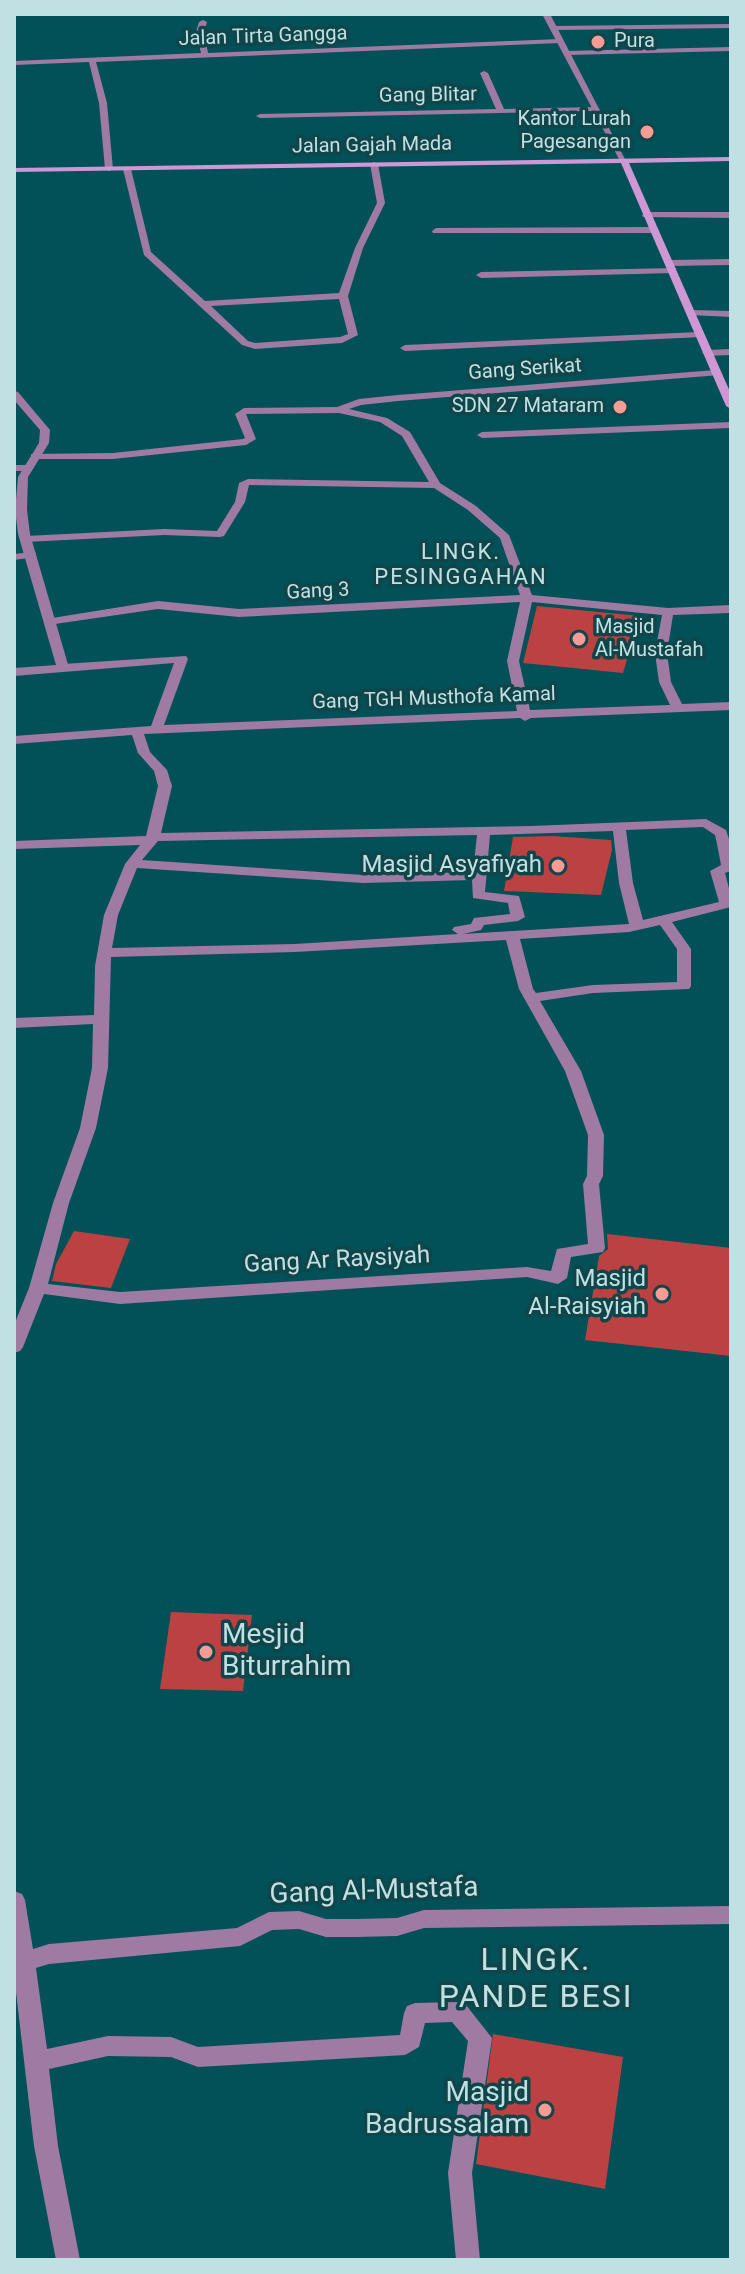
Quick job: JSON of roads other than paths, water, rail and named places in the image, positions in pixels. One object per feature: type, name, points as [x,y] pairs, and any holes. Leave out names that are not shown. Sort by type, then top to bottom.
[{"type":"main road","name":"Jalan Gajah Mada","points":[[14,170],[731,159]]},
{"type":"main road","points":[[624,161],[731,406]]},
{"type":"street","points":[[14,14],[28,14]]},
{"type":"street","points":[[546,14],[624,161]]},
{"type":"street","points":[[203,22],[200,32],[205,55]]},
{"type":"street","points":[[554,28],[731,26]]},
{"type":"street","name":"Jalan Tirta Gangga","points":[[14,63],[560,41]]},
{"type":"street","points":[[567,53],[731,49]]},
{"type":"street","points":[[92,59],[103,103],[109,169]]},
{"type":"street","points":[[484,73],[501,111]]},
{"type":"street","name":"Gang Blitar","points":[[260,116],[596,109]]},
{"type":"street","points":[[127,169],[147,253],[245,343],[255,346],[349,338],[353,335],[343,296],[359,248],[381,203],[374,164]]},
{"type":"street","points":[[646,215],[731,215]]},
{"type":"street","points":[[436,231],[653,230]]},
{"type":"street","points":[[481,275],[731,262]]},
{"type":"street","points":[[202,304],[343,296]]},
{"type":"street","points":[[693,313],[731,314]]},
{"type":"street","points":[[405,348],[699,335]]},
{"type":"street","points":[[707,353],[731,352]]},
{"type":"street","name":"Gang Serikat","points":[[339,410],[348,404],[385,399],[716,373]]},
{"type":"street","points":[[14,394],[45,430],[44,443],[23,477],[18,510],[63,668]]},
{"type":"street","points":[[35,456],[113,456],[246,442],[251,439],[240,414],[244,411],[339,410],[383,420],[406,434],[421,465],[436,485],[472,508],[505,537],[527,598],[513,661],[525,717]]},
{"type":"street","points":[[482,435],[731,425]]},
{"type":"street","points":[[14,468],[29,468]]},
{"type":"street","points":[[26,539],[164,532],[220,534],[240,502],[244,483],[248,482],[436,485]]},
{"type":"street","points":[[14,557],[32,555]]},
{"type":"street","name":"Gang 3","points":[[52,622],[158,605],[252,613],[527,598],[668,612],[731,609]]},
{"type":"street","points":[[668,612],[661,653],[665,682],[678,709]]},
{"type":"street","points":[[14,672],[182,659],[156,729]]},
{"type":"street","name":"Gang TGH Musthofa Kamal","points":[[14,740],[156,729],[525,717],[731,706]]},
{"type":"street","points":[[14,1347],[38,1288],[61,1203],[88,1128],[100,1068],[104,953],[111,915],[132,864],[153,839],[165,786],[160,770],[144,753],[137,732]]},
{"type":"street","points":[[14,845],[704,822],[721,833],[728,867],[717,871],[728,903],[633,927],[295,948],[104,953]]},
{"type":"street","points":[[619,826],[633,927]]},
{"type":"street","points":[[466,938],[465,934],[459,933],[459,928],[476,927],[477,922],[518,917],[514,899],[478,895],[484,830]]},
{"type":"street","points":[[132,864],[363,879],[480,876]]},
{"type":"street","points":[[512,935],[517,966],[532,998],[593,989],[686,985],[684,949],[664,920]]},
{"type":"street","name":"Gang Ar Raysiyah","points":[[38,1288],[120,1298],[527,1272],[555,1279],[561,1276],[563,1253],[597,1248],[598,1230],[591,1184],[595,1176],[596,1135],[573,1071],[532,998]]},
{"type":"street","points":[[14,1023],[101,1019]]},
{"type":"street","points":[[14,1900],[19,1963],[37,2062],[46,2146],[68,2260]]},
{"type":"street","name":"Gang Al-Mustafa","points":[[19,1963],[49,1954],[114,1946],[240,1937],[269,1921],[299,1920],[326,1928],[357,1928],[409,1925],[424,1919],[731,1915]]},
{"type":"street","points":[[37,2062],[108,2046],[171,2047],[198,2057],[405,2045],[411,2040],[415,2013],[458,2012],[480,2038],[460,2173],[468,2260]]},
{"type":"place","name":"Pura","points":[[598,42]]},
{"type":"place","name":"Kantor Lurah Pagesangan","points":[[647,132]]},
{"type":"place","name":"SDN 27 Mataram","points":[[620,407]]},
{"type":"place","name":"Masjid Al-Mustafah","points":[[579,639]]},
{"type":"place","name":"Masjid Asyafiyah","points":[[558,866]]},
{"type":"place","name":"Masjid Al-Raisyiah","points":[[662,1294]]},
{"type":"place","name":"Mesjid Biturrahim","points":[[206,1652]]},
{"type":"place","name":"Masjid Badrussalam","points":[[545,2110]]},
{"type":"district","name":"LINGK. PESINGGAHAN","points":[[461,566]]},
{"type":"district","name":"LINGK. PANDE BESI","points":[[536,1980]]}]
